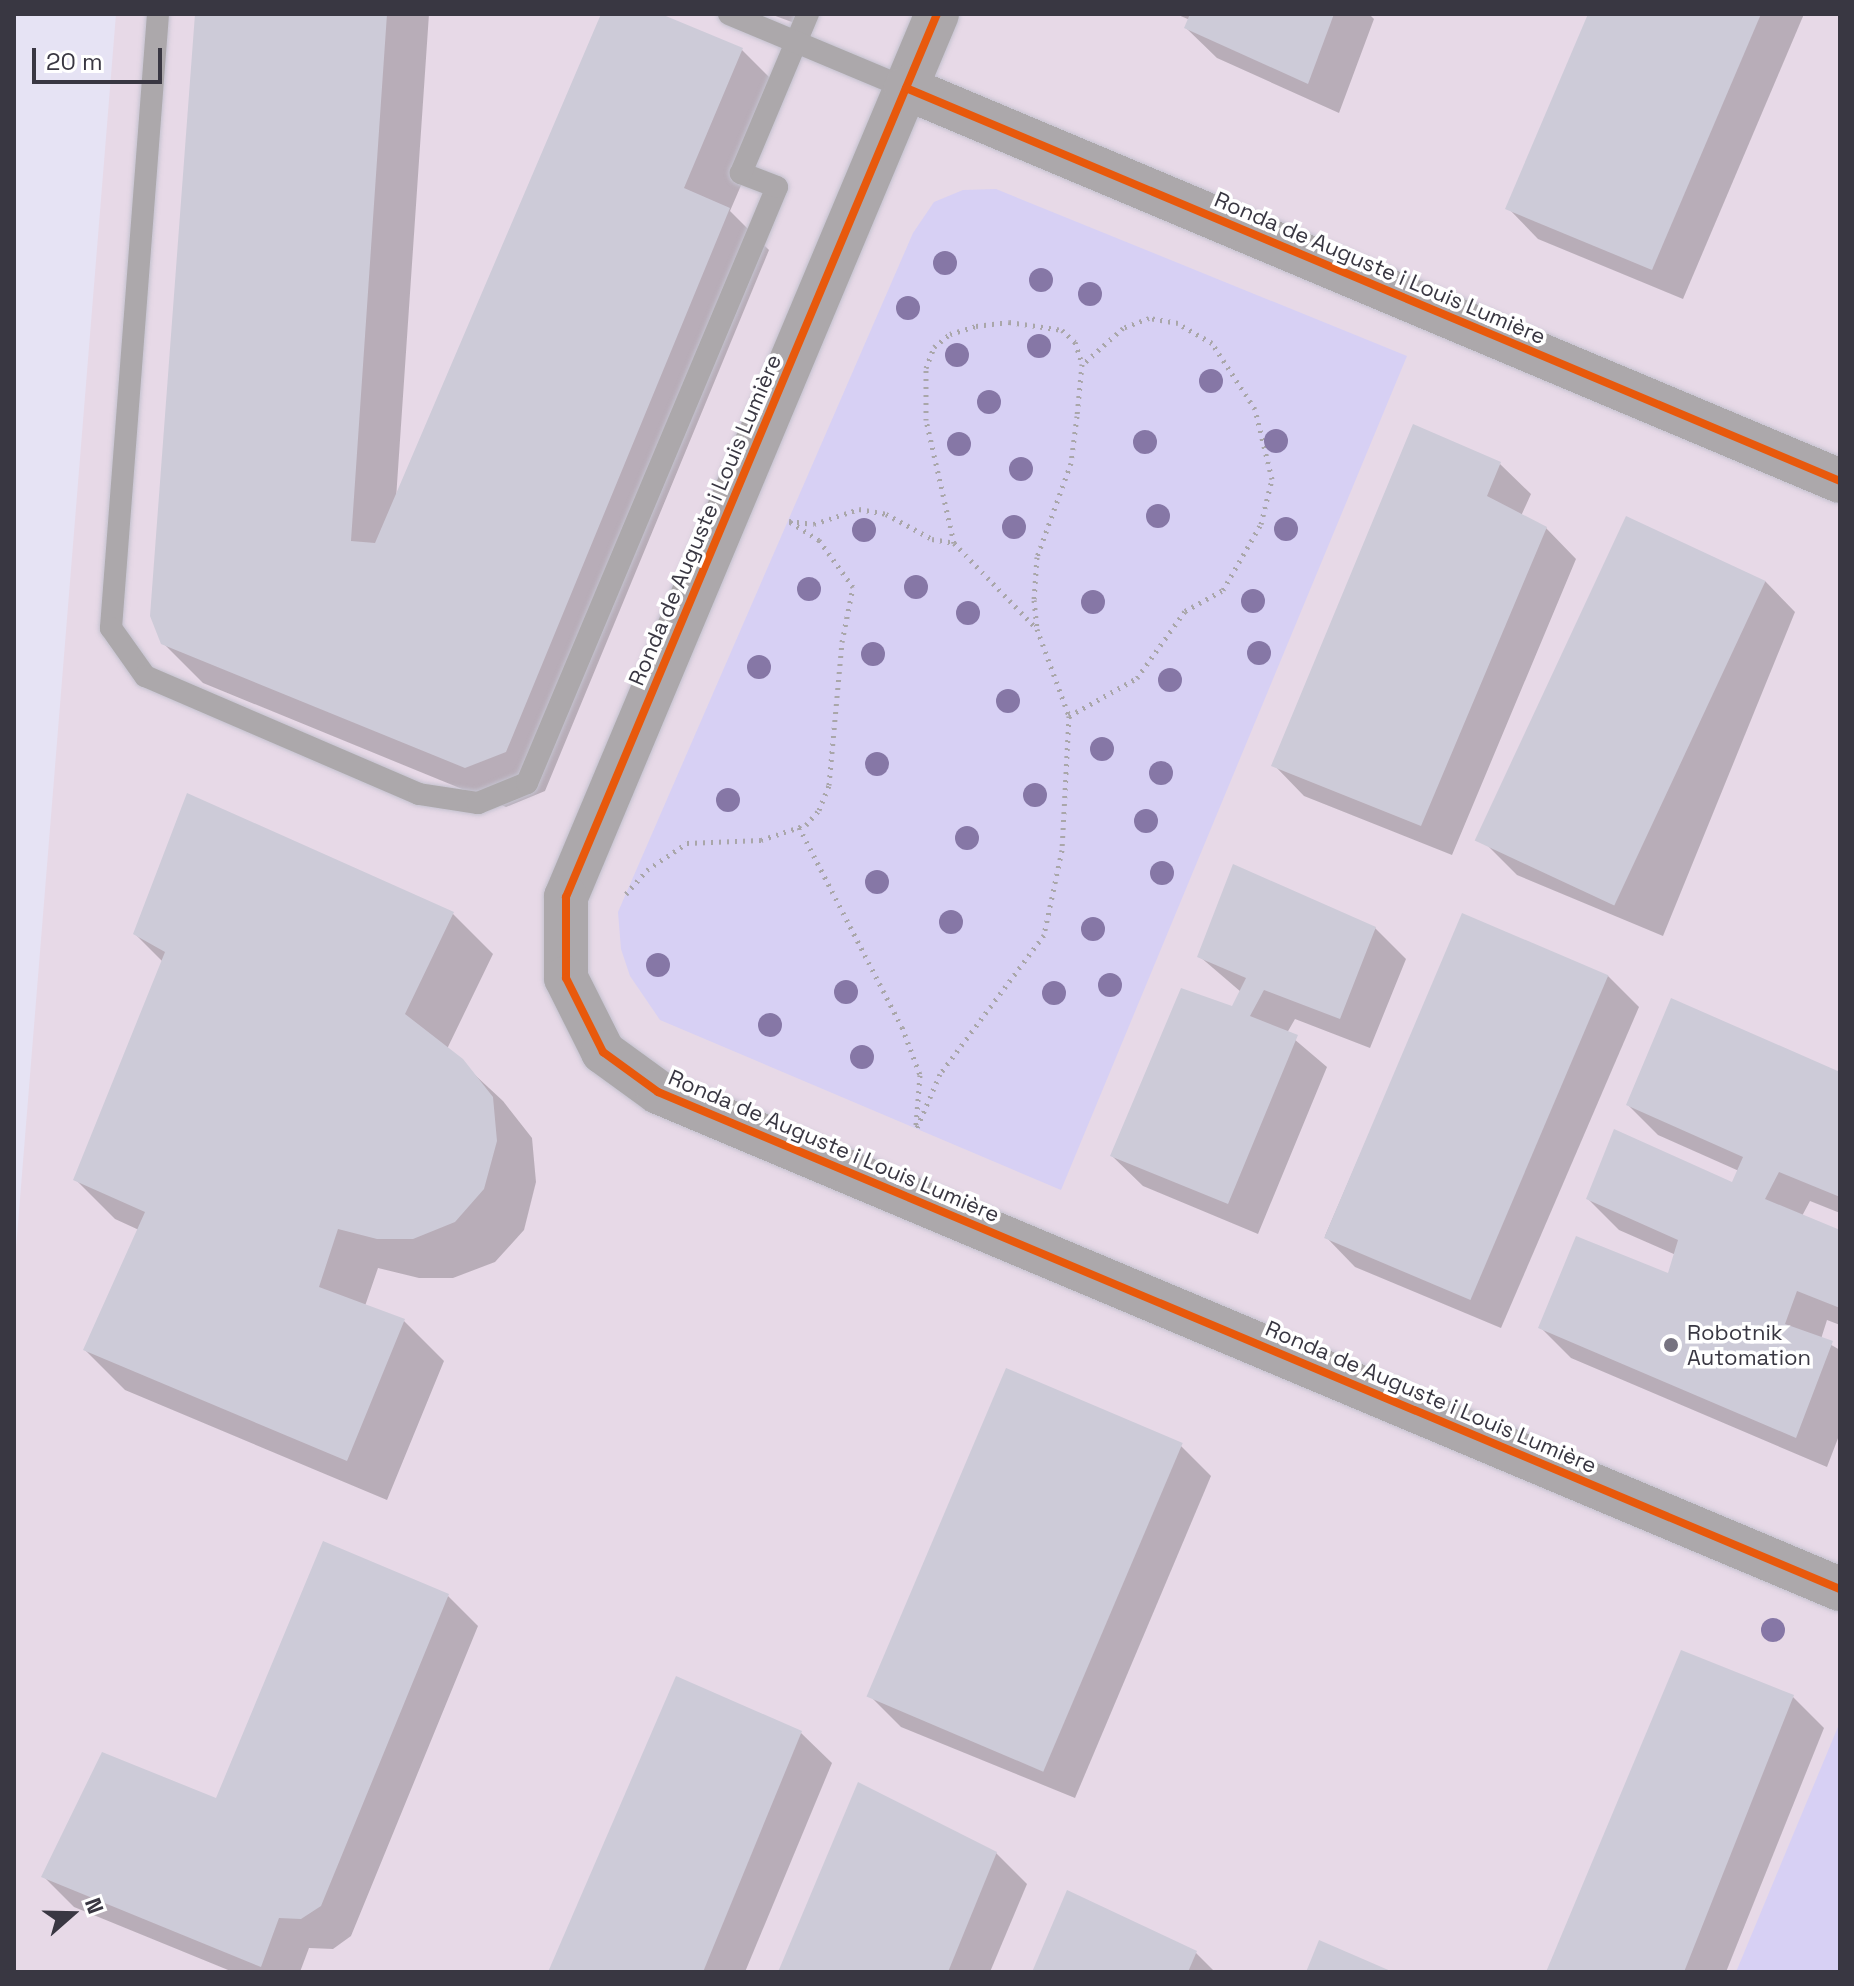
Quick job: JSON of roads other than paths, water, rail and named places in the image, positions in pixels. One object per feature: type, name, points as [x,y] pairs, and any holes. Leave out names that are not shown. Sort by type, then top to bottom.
[{"type":"street","name":"Ronda de Auguste i Louis Lumière","points":[[937,14],[566,897],[566,978],[603,1052],[658,1092],[1840,1589]]},
{"type":"street","name":"Ronda de Auguste i Louis Lumière","points":[[906,88],[1840,481]]},
{"type":"lane","points":[[158,14],[111,628],[145,676],[419,794],[478,803],[527,783],[767,211],[777,187],[741,173],[808,14]]},
{"type":"lane","points":[[729,14],[906,88]]},
{"type":"place","name":"Robotnik Automation","points":[[1671,1345]]}]
